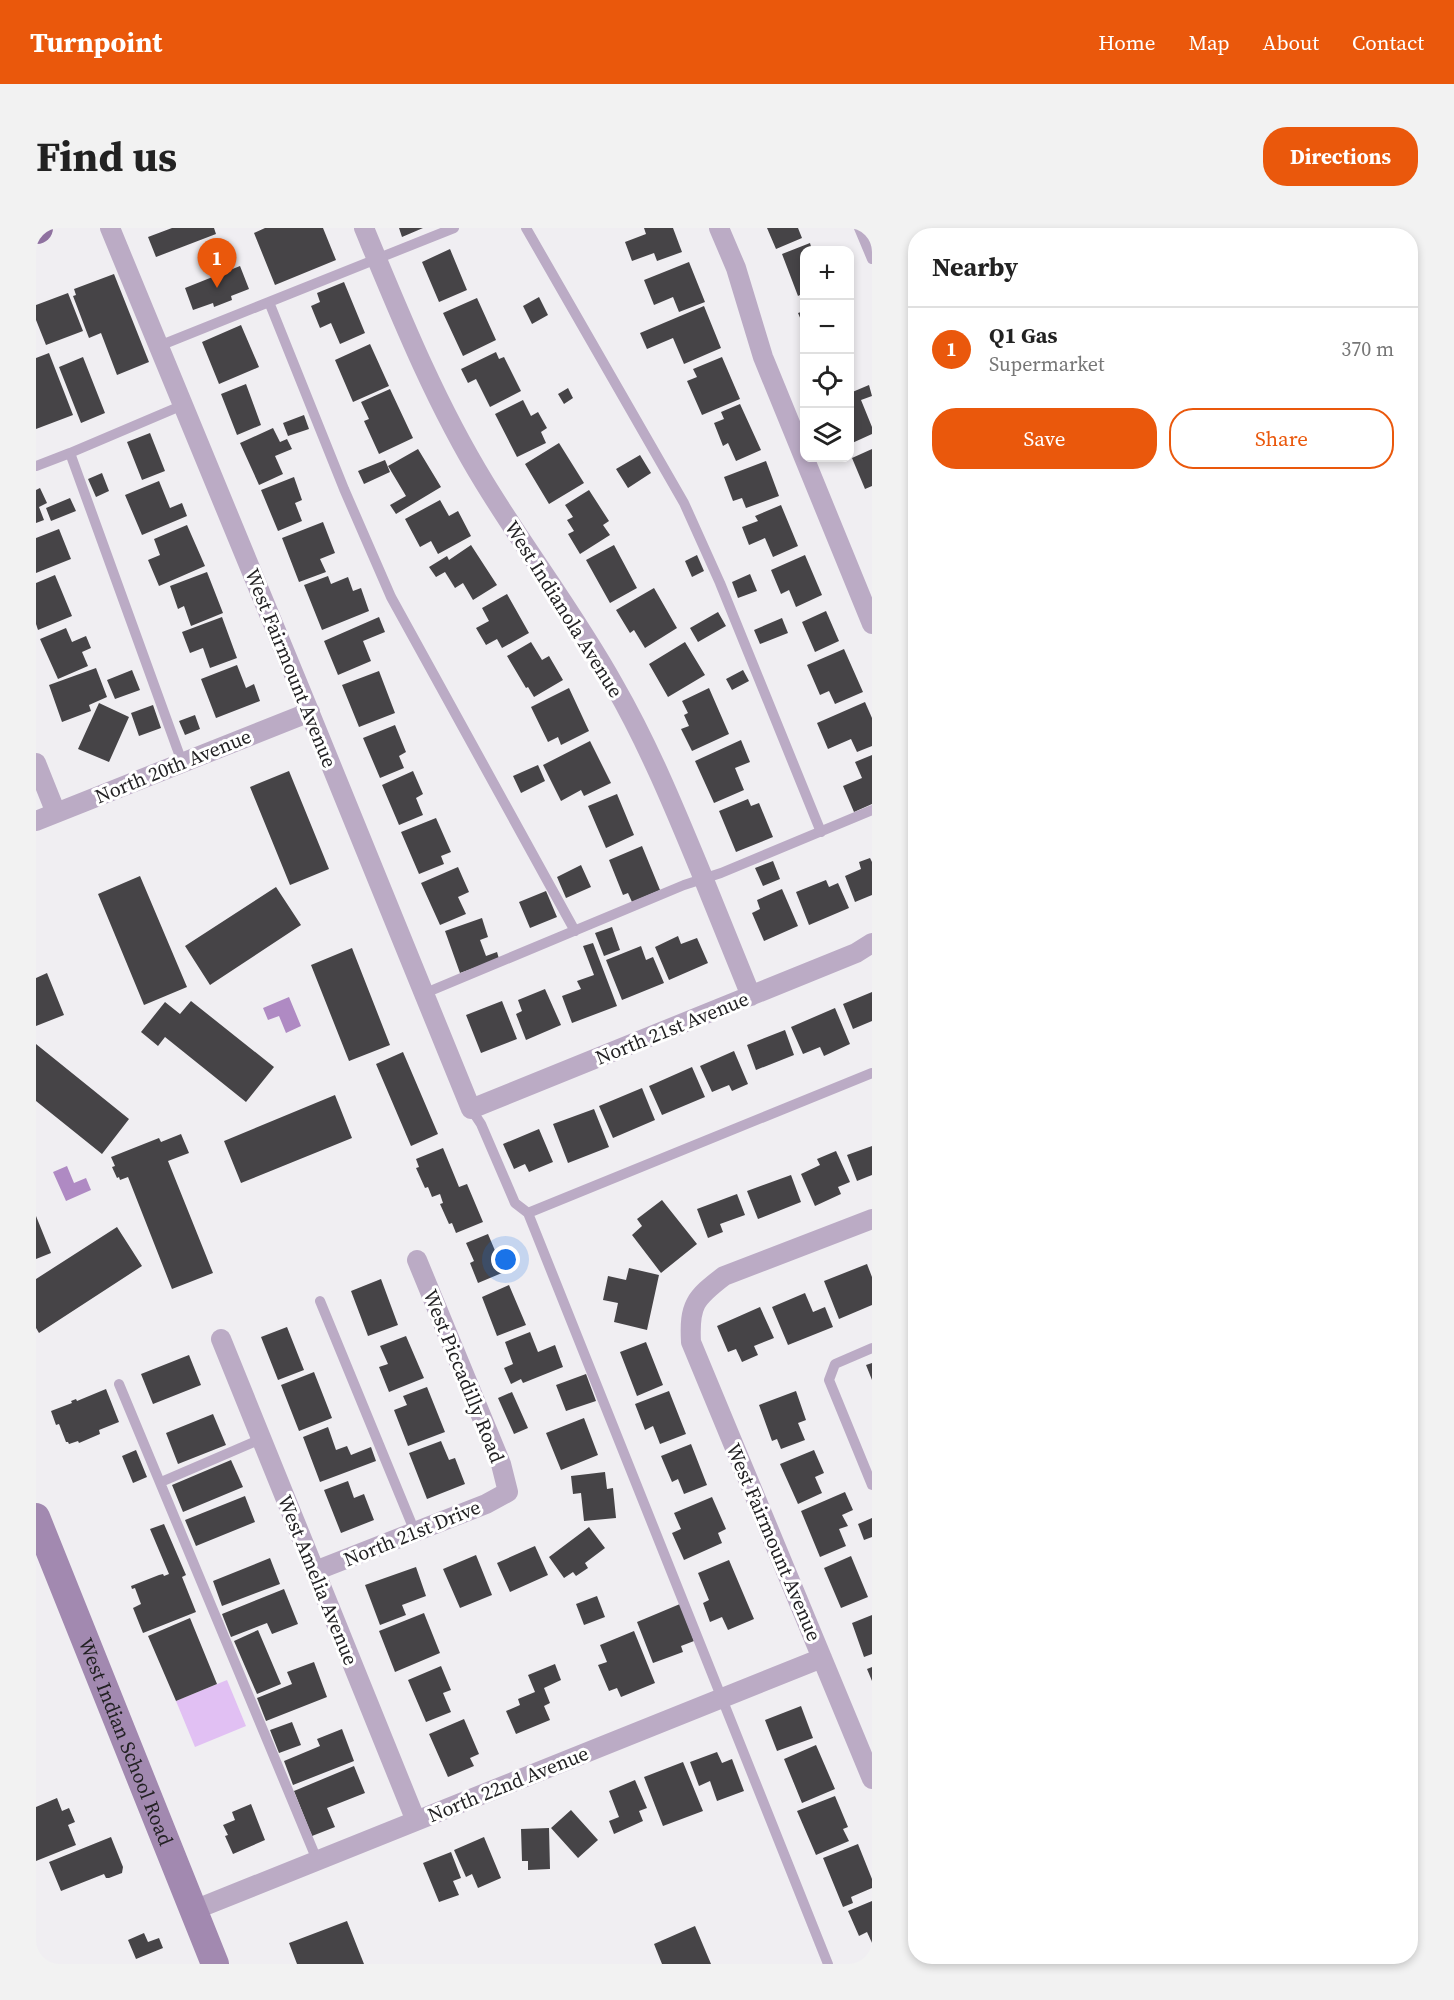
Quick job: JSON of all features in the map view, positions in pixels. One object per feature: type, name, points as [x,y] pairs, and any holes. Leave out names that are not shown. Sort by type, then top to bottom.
[{"type":"main road","name":"West Indian School Road","points":[[39,1533],[215,1964]]},
{"type":"street","name":"West Fairmount Avenue","points":[[110,228],[471,1110]]},
{"type":"street","name":"West Indianola Avenue","points":[[364,228],[415,350],[447,417],[484,482],[561,598],[614,684],[635,724],[672,804],[751,996]]},
{"type":"street","points":[[719,228],[735,268],[763,357],[872,624]]},
{"type":"street","name":"North 20th Avenue","points":[[36,821],[310,712]]},
{"type":"street","points":[[36,763],[56,813]]},
{"type":"street","name":"North 21st Avenue","points":[[471,1110],[751,996],[856,952],[872,943]]},
{"type":"street","name":"West Fairmount Avenue","points":[[872,1219],[723,1276],[694,1303],[690,1324],[691,1342],[872,1779]]},
{"type":"street","name":"West Piccadilly Road","points":[[417,1260],[501,1464],[508,1492]]},
{"type":"street","name":"West Amelia Avenue","points":[[221,1339],[416,1821]]},
{"type":"street","name":"North 21st Drive","points":[[315,1571],[486,1504],[508,1492]]},
{"type":"street","name":"North 22nd Avenue","points":[[194,1910],[822,1658]]},
{"type":"lane","points":[[159,346],[454,228]]},
{"type":"lane","points":[[526,228],[684,503],[720,583],[821,832]]},
{"type":"lane","points":[[859,228],[872,260]]},
{"type":"lane","points":[[269,302],[344,489],[391,597],[575,931]]},
{"type":"lane","points":[[36,466],[183,405]]},
{"type":"lane","points":[[70,453],[182,762]]},
{"type":"lane","points":[[423,994],[872,810]]},
{"type":"lane","points":[[528,1212],[872,1073]]},
{"type":"lane","points":[[471,1110],[481,1124],[515,1203],[528,1212],[828,1964]]},
{"type":"lane","points":[[320,1301],[415,1532]]},
{"type":"lane","points":[[872,1348],[835,1364],[829,1380],[872,1485]]},
{"type":"lane","points":[[119,1384],[317,1860]]},
{"type":"lane","points":[[161,1482],[261,1439]]},
{"type":"shaded area","points":[[289,997],[301,1026],[286,1033],[279,1016],[268,1020],[263,1008]]},
{"type":"shaded area","points":[[67,1166],[74,1183],[86,1178],[91,1190],[66,1201],[53,1172]]},
{"type":"shaded area","points":[[227,1680],[246,1726],[195,1747],[176,1701]]},
{"type":"building","points":[[172,228],[214,228],[216,234],[156,257],[148,237]]},
{"type":"building","points":[[265,228],[323,228],[336,260],[275,285],[254,233]]},
{"type":"building","points":[[399,228],[423,228],[402,237]]},
{"type":"building","points":[[644,228],[673,228],[682,252],[657,261],[654,253],[632,261],[625,242],[646,234]]},
{"type":"building","points":[[767,228],[798,228],[802,238],[776,249]]},
{"type":"building","points":[[800,247],[800,295],[798,296],[782,254]]},
{"type":"building","points":[[450,249],[467,290],[439,302],[422,262]]},
{"type":"building","points":[[689,262],[705,302],[679,312],[673,297],[654,305],[644,280]]},
{"type":"building","points":[[240,266],[249,289],[231,296],[232,300],[214,307],[213,303],[193,310],[185,288]]},
{"type":"building","points":[[114,274],[149,362],[117,375],[101,333],[89,338],[73,296],[76,295],[74,289]]},
{"type":"building","points":[[344,282],[365,333],[340,344],[331,323],[320,328],[311,306],[320,302],[317,293]]},
{"type":"building","points":[[68,293],[83,331],[46,345],[36,320],[36,305]]},
{"type":"building","points":[[539,297],[548,315],[532,324],[523,306]]},
{"type":"building","points":[[477,298],[496,340],[463,356],[443,313]]},
{"type":"building","points":[[704,306],[721,348],[684,364],[673,338],[647,349],[640,333]]},
{"type":"building","points":[[241,325],[259,367],[219,384],[202,342]]},
{"type":"building","points":[[370,344],[389,386],[353,402],[335,360]]},
{"type":"building","points":[[496,352],[499,359],[504,357],[521,391],[490,407],[476,379],[468,383],[461,369]]},
{"type":"building","points":[[49,353],[73,415],[36,429],[36,358]]},
{"type":"building","points":[[83,357],[105,413],[81,423],[59,367]]},
{"type":"building","points":[[722,357],[740,399],[702,415],[687,381],[697,377],[693,369]]},
{"type":"building","points":[[246,384],[261,425],[237,435],[221,394]]},
{"type":"building","points":[[869,385],[872,396],[861,400],[872,427],[872,434],[854,442],[854,408],[854,391]]},
{"type":"building","points":[[568,388],[573,398],[564,404],[558,394]]},
{"type":"building","points":[[390,389],[413,438],[379,454],[364,421],[369,419],[361,402]]},
{"type":"building","points":[[523,400],[531,416],[538,412],[547,428],[541,432],[546,443],[517,457],[495,414]]},
{"type":"building","points":[[740,404],[761,450],[736,461],[728,443],[723,446],[714,423],[724,419],[721,412]]},
{"type":"building","points":[[304,415],[309,429],[288,436],[283,423]]},
{"type":"building","points":[[273,428],[280,442],[287,439],[292,449],[275,456],[283,474],[259,485],[240,443]]},
{"type":"building","points":[[150,433],[165,471],[142,480],[127,442]]},
{"type":"building","points":[[559,443],[584,483],[549,504],[525,464]]},
{"type":"building","points":[[418,449],[441,487],[396,514],[390,505],[406,496],[388,466]]},
{"type":"building","points":[[872,449],[872,486],[865,489],[854,462],[854,457]]},
{"type":"building","points":[[640,455],[651,473],[628,488],[616,469]]},
{"type":"building","points":[[385,460],[390,472],[364,484],[358,471]]},
{"type":"building","points":[[766,461],[779,496],[746,508],[742,498],[733,501],[724,477]]},
{"type":"building","points":[[102,473],[109,491],[96,497],[88,479]]},
{"type":"building","points":[[294,477],[302,500],[295,503],[302,521],[278,531],[261,490]]},
{"type":"building","points":[[159,481],[170,508],[182,503],[187,516],[142,535],[125,495]]},
{"type":"building","points":[[40,488],[47,503],[39,507],[44,520],[36,523],[36,490]]},
{"type":"building","points":[[589,490],[609,521],[603,525],[610,535],[580,554],[568,534],[574,531],[567,520],[573,517],[565,505]]},
{"type":"building","points":[[70,498],[76,511],[51,521],[46,508]]},
{"type":"building","points":[[440,500],[449,516],[458,511],[471,536],[438,554],[431,541],[420,547],[405,519]]},
{"type":"building","points":[[781,505],[798,546],[773,557],[765,538],[749,545],[742,527],[758,521],[755,516]]},
{"type":"building","points":[[323,522],[335,553],[320,559],[326,572],[299,582],[282,538]]},
{"type":"building","points":[[187,525],[205,566],[159,586],[148,560],[160,555],[154,539]]},
{"type":"building","points":[[59,529],[71,559],[36,573],[36,538]]},
{"type":"building","points":[[471,545],[497,585],[473,600],[463,583],[455,588],[445,572],[436,577],[429,567],[447,556],[449,560]]},
{"type":"building","points":[[614,545],[637,588],[610,603],[586,560]]},
{"type":"building","points":[[697,555],[704,571],[692,577],[685,561]]},
{"type":"building","points":[[805,555],[822,595],[796,607],[789,590],[781,594],[771,570]]},
{"type":"building","points":[[207,572],[223,613],[191,626],[184,606],[178,609],[170,586]]},
{"type":"building","points":[[750,574],[757,591],[738,598],[732,582]]},
{"type":"building","points":[[55,575],[72,616],[38,630],[36,583]]},
{"type":"building","points":[[328,576],[331,584],[348,577],[353,591],[361,588],[369,611],[322,630],[304,585]]},
{"type":"building","points":[[654,588],[677,628],[645,648],[634,630],[630,633],[616,610]]},
{"type":"building","points":[[507,594],[529,633],[502,648],[497,639],[486,645],[476,628],[489,621],[482,608]]},
{"type":"building","points":[[826,611],[839,641],[815,652],[802,622]]},
{"type":"building","points":[[718,612],[726,626],[698,642],[690,628]]},
{"type":"building","points":[[222,617],[237,658],[210,668],[203,648],[190,653],[182,632]]},
{"type":"building","points":[[379,617],[385,632],[363,641],[371,661],[338,675],[324,641]]},
{"type":"building","points":[[782,618],[788,633],[760,644],[754,630]]},
{"type":"building","points":[[66,628],[72,642],[86,636],[91,648],[82,652],[88,666],[58,679],[40,639]]},
{"type":"building","points":[[531,642],[542,660],[549,656],[563,680],[534,697],[507,656]]},
{"type":"building","points":[[685,642],[705,675],[668,697],[649,664]]},
{"type":"building","points":[[844,649],[863,692],[835,704],[829,691],[820,695],[807,665]]},
{"type":"building","points":[[237,665],[246,688],[254,684],[260,701],[216,718],[201,679]]},
{"type":"building","points":[[96,668],[107,697],[89,705],[91,711],[62,722],[49,685]]},
{"type":"building","points":[[132,670],[140,690],[115,699],[107,680]]},
{"type":"building","points":[[743,670],[749,681],[732,690],[726,679]]},
{"type":"building","points":[[379,671],[395,713],[359,727],[342,685]]},
{"type":"building","points":[[569,688],[589,731],[561,745],[558,737],[548,742],[531,707]]},
{"type":"building","points":[[709,688],[729,734],[692,751],[681,729],[689,726],[684,715],[688,713],[682,701]]},
{"type":"building","points":[[865,702],[872,718],[872,746],[857,752],[851,739],[828,749],[817,723]]},
{"type":"building","points":[[99,703],[129,717],[109,762],[78,749]]},
{"type":"building","points":[[153,705],[161,728],[139,736],[131,713]]},
{"type":"building","points":[[195,715],[200,729],[185,735],[179,721]]},
{"type":"building","points":[[395,725],[406,752],[399,756],[404,768],[380,778],[363,738]]},
{"type":"building","points":[[741,740],[750,762],[735,768],[744,790],[714,803],[695,761]]},
{"type":"building","points":[[590,741],[611,783],[584,796],[581,790],[561,801],[543,765]]},
{"type":"building","points":[[872,755],[872,804],[854,812],[843,786],[862,778],[855,762]]},
{"type":"building","points":[[538,765],[545,781],[521,793],[513,776]]},
{"type":"building","points":[[289,771],[329,869],[290,885],[250,787]]},
{"type":"building","points":[[413,771],[423,794],[416,798],[423,815],[399,825],[382,785]]},
{"type":"building","points":[[617,794],[634,835],[606,848],[588,806]]},
{"type":"building","points":[[748,799],[751,806],[759,803],[773,837],[736,852],[719,811]]},
{"type":"building","points":[[436,818],[451,852],[441,856],[444,864],[419,874],[401,832]]},
{"type":"building","points":[[642,846],[660,890],[632,902],[628,893],[623,895],[609,860]]},
{"type":"building","points":[[870,858],[872,895],[855,902],[845,876],[861,869],[859,862]]},
{"type":"building","points":[[773,861],[780,879],[763,886],[755,868]]},
{"type":"building","points":[[581,865],[591,887],[566,898],[557,877]]},
{"type":"building","points":[[458,867],[469,892],[458,897],[466,914],[440,925],[421,883]]},
{"type":"building","points":[[140,876],[187,987],[144,1005],[98,894]]},
{"type":"building","points":[[826,880],[829,887],[838,883],[849,908],[809,925],[796,892]]},
{"type":"building","points":[[276,887],[301,925],[210,985],[185,946]]},
{"type":"building","points":[[782,889],[798,926],[764,941],[752,913],[760,909],[757,900]]},
{"type":"building","points":[[546,891],[557,917],[530,928],[519,902]]},
{"type":"building","points":[[482,918],[488,937],[480,940],[486,956],[497,952],[499,959],[460,973],[445,931]]},
{"type":"building","points":[[612,927],[620,950],[604,956],[595,933]]},
{"type":"building","points":[[678,936],[681,944],[697,938],[708,963],[669,980],[655,947]]},
{"type":"building","points":[[593,943],[617,1006],[572,1023],[562,996],[581,989],[577,981],[594,975],[583,946]]},
{"type":"building","points":[[641,946],[646,960],[653,957],[664,983],[622,1000],[606,960]]},
{"type":"building","points":[[352,948],[390,1045],[349,1061],[311,965]]},
{"type":"building","points":[[47,973],[64,1015],[36,1026],[36,978]]},
{"type":"building","points":[[545,989],[561,1025],[526,1040],[516,1014],[522,1011],[518,1000]]},
{"type":"building","points":[[872,992],[872,1021],[853,1029],[843,1004]]},
{"type":"building","points":[[191,1001],[274,1067],[246,1102],[165,1037],[158,1046],[141,1032],[165,1002],[180,1014]]},
{"type":"building","points":[[502,1001],[517,1039],[481,1053],[466,1015]]},
{"type":"building","points":[[835,1008],[850,1044],[824,1056],[820,1047],[803,1054],[791,1027]]},
{"type":"building","points":[[785,1030],[794,1055],[756,1070],[747,1045]]},
{"type":"building","points":[[36,1044],[129,1119],[102,1154],[36,1101]]},
{"type":"building","points":[[734,1051],[748,1084],[732,1091],[729,1085],[712,1092],[700,1066]]},
{"type":"building","points":[[403,1052],[438,1134],[411,1146],[376,1064]]},
{"type":"building","points":[[692,1067],[705,1097],[662,1115],[649,1086]]},
{"type":"building","points":[[642,1088],[655,1120],[613,1138],[599,1106]]},
{"type":"building","points":[[335,1095],[352,1138],[241,1183],[224,1141]]},
{"type":"building","points":[[594,1109],[609,1147],[568,1163],[553,1124]]},
{"type":"building","points":[[539,1129],[553,1162],[529,1172],[525,1164],[514,1169],[503,1144]]},
{"type":"building","points":[[181,1134],[189,1153],[168,1161],[213,1273],[172,1289],[128,1177],[120,1180],[119,1177],[117,1178],[111,1157],[159,1138],[161,1142]]},
{"type":"building","points":[[872,1146],[872,1175],[857,1181],[847,1155]]},
{"type":"building","points":[[443,1148],[459,1187],[467,1184],[483,1222],[456,1233],[440,1204],[443,1203],[440,1194],[432,1197],[416,1168],[419,1167],[416,1159]]},
{"type":"building","points":[[836,1151],[850,1182],[838,1187],[841,1194],[815,1206],[801,1174],[820,1165],[817,1159]]},
{"type":"building","points":[[791,1175],[801,1202],[758,1219],[747,1191]]},
{"type":"building","points":[[737,1194],[745,1215],[720,1224],[723,1232],[708,1238],[697,1209]]},
{"type":"building","points":[[662,1200],[697,1244],[661,1273],[632,1235],[642,1226],[637,1219]]},
{"type":"building","points":[[36,1216],[51,1253],[36,1259]]},
{"type":"building","points":[[117,1227],[142,1266],[39,1333],[36,1328],[36,1279]]},
{"type":"building","points":[[488,1234],[496,1253],[501,1250],[509,1270],[478,1283],[470,1263],[474,1261],[466,1243]]},
{"type":"building","points":[[867,1264],[872,1277],[872,1305],[839,1319],[824,1281]]},
{"type":"building","points":[[629,1268],[659,1275],[647,1330],[614,1322],[618,1303],[603,1300],[608,1276],[626,1280]]},
{"type":"building","points":[[381,1279],[398,1325],[368,1336],[351,1291]]},
{"type":"building","points":[[509,1285],[526,1325],[497,1336],[482,1297]]},
{"type":"building","points":[[805,1293],[813,1312],[825,1307],[833,1327],[788,1345],[772,1307]]},
{"type":"building","points":[[760,1307],[774,1338],[754,1346],[758,1355],[742,1362],[736,1349],[728,1352],[717,1326]]},
{"type":"building","points":[[287,1327],[304,1370],[278,1380],[261,1337]]},
{"type":"building","points":[[530,1332],[538,1352],[555,1345],[563,1367],[523,1383],[521,1379],[511,1384],[504,1368],[513,1364],[505,1342]]},
{"type":"building","points":[[406,1336],[424,1378],[389,1392],[379,1367],[388,1364],[380,1346]]},
{"type":"building","points":[[646,1342],[663,1385],[637,1396],[620,1352]]},
{"type":"building","points":[[189,1355],[201,1385],[153,1404],[141,1374]]},
{"type":"building","points":[[872,1363],[872,1380],[866,1365]]},
{"type":"building","points":[[314,1372],[332,1418],[299,1431],[281,1385]]},
{"type":"building","points":[[586,1374],[596,1401],[566,1411],[556,1385]]},
{"type":"building","points":[[427,1387],[445,1432],[408,1446],[394,1410],[407,1405],[403,1396]]},
{"type":"building","points":[[106,1389],[119,1422],[99,1430],[100,1434],[79,1443],[78,1441],[69,1444],[66,1442],[51,1411],[72,1403],[71,1401],[76,1399],[77,1401]]},
{"type":"building","points":[[669,1391],[686,1434],[660,1444],[653,1426],[645,1430],[635,1404]]},
{"type":"building","points":[[796,1391],[806,1420],[798,1423],[805,1440],[781,1449],[777,1439],[772,1441],[759,1405]]},
{"type":"building","points":[[512,1392],[528,1428],[514,1434],[498,1398]]},
{"type":"building","points":[[213,1414],[226,1445],[178,1464],[166,1433]]},
{"type":"building","points":[[584,1418],[598,1455],[561,1470],[546,1433]]},
{"type":"building","points":[[328,1427],[336,1450],[347,1446],[351,1455],[371,1447],[376,1461],[320,1482],[303,1437]]},
{"type":"building","points":[[441,1441],[449,1460],[455,1458],[465,1484],[427,1499],[409,1453]]},
{"type":"building","points":[[691,1444],[707,1485],[684,1494],[678,1479],[672,1482],[661,1456]]},
{"type":"building","points":[[136,1450],[147,1477],[133,1483],[122,1456]]},
{"type":"building","points":[[814,1450],[824,1473],[815,1477],[822,1493],[798,1504],[780,1464]]},
{"type":"building","points":[[231,1460],[243,1487],[183,1512],[172,1485]]},
{"type":"building","points":[[605,1472],[607,1489],[613,1488],[616,1518],[584,1521],[581,1493],[573,1494],[571,1476]]},
{"type":"building","points":[[348,1481],[354,1498],[364,1494],[374,1520],[341,1533],[324,1490]]},
{"type":"building","points":[[845,1492],[853,1510],[842,1515],[848,1526],[839,1529],[846,1546],[820,1557],[801,1511]]},
{"type":"building","points":[[245,1496],[255,1522],[196,1546],[185,1520]]},
{"type":"building","points":[[712,1497],[726,1529],[718,1533],[722,1543],[684,1560],[672,1533],[681,1529],[674,1513]]},
{"type":"building","points":[[872,1518],[872,1537],[864,1540],[858,1524]]},
{"type":"building","points":[[164,1524],[186,1575],[182,1577],[196,1612],[143,1633],[133,1608],[141,1604],[135,1588],[132,1589],[131,1586],[159,1575],[169,1574],[150,1529]]},
{"type":"building","points":[[589,1527],[605,1548],[585,1563],[588,1568],[576,1576],[573,1572],[564,1578],[549,1557]]},
{"type":"building","points":[[535,1546],[548,1575],[510,1592],[497,1563]]},
{"type":"building","points":[[476,1555],[492,1595],[460,1608],[443,1569]]},
{"type":"building","points":[[851,1556],[868,1597],[841,1608],[824,1568]]},
{"type":"building","points":[[270,1558],[280,1584],[222,1606],[213,1581]]},
{"type":"building","points":[[729,1560],[754,1619],[728,1630],[722,1617],[710,1622],[703,1603],[709,1600],[698,1573]]},
{"type":"building","points":[[416,1567],[426,1596],[402,1605],[406,1615],[380,1625],[365,1585]]},
{"type":"building","points":[[284,1589],[298,1624],[272,1634],[267,1623],[231,1637],[222,1614]]},
{"type":"building","points":[[597,1596],[605,1617],[584,1625],[576,1604]]},
{"type":"building","points":[[680,1604],[694,1641],[681,1646],[683,1652],[653,1663],[637,1622]]},
{"type":"building","points":[[424,1613],[440,1653],[395,1672],[379,1631]]},
{"type":"building","points":[[872,1615],[872,1654],[864,1657],[852,1623]]},
{"type":"building","points":[[190,1618],[217,1684],[176,1701],[148,1636]]},
{"type":"building","points":[[258,1630],[281,1684],[257,1694],[234,1641]]},
{"type":"building","points":[[634,1631],[655,1683],[621,1697],[617,1688],[609,1691],[598,1665],[607,1662],[600,1645]]},
{"type":"building","points":[[314,1662],[327,1697],[266,1721],[257,1698],[292,1684],[287,1672]]},
{"type":"building","points":[[555,1664],[561,1680],[544,1688],[550,1703],[544,1706],[550,1720],[516,1734],[506,1711],[520,1705],[518,1699],[535,1692],[528,1675]]},
{"type":"building","points":[[441,1666],[451,1690],[443,1693],[451,1712],[426,1722],[408,1680]]},
{"type":"building","points":[[872,1667],[872,1681],[867,1669]]},
{"type":"building","points":[[801,1706],[813,1738],[777,1751],[765,1720]]},
{"type":"building","points":[[464,1719],[479,1754],[470,1758],[474,1766],[448,1777],[429,1734]]},
{"type":"building","points":[[292,1722],[301,1745],[279,1753],[270,1730]]},
{"type":"building","points":[[342,1729],[354,1761],[293,1785],[284,1761],[320,1746],[317,1739]]},
{"type":"building","points":[[816,1745],[835,1789],[802,1803],[784,1759]]},
{"type":"building","points":[[717,1752],[722,1763],[732,1759],[744,1791],[717,1801],[710,1781],[699,1786],[690,1762]]},
{"type":"building","points":[[683,1762],[703,1811],[663,1826],[644,1777]]},
{"type":"building","points":[[354,1766],[365,1793],[327,1808],[335,1827],[312,1836],[294,1791]]},
{"type":"building","points":[[635,1780],[647,1808],[639,1811],[643,1821],[614,1834],[609,1821],[619,1817],[609,1791]]},
{"type":"building","points":[[835,1796],[848,1827],[843,1829],[849,1841],[816,1855],[797,1811]]},
{"type":"building","points":[[57,1798],[62,1811],[69,1808],[75,1822],[68,1825],[76,1845],[36,1861],[36,1807]]},
{"type":"building","points":[[251,1804],[265,1840],[233,1854],[223,1825],[235,1820],[232,1812]]},
{"type":"building","points":[[571,1810],[598,1840],[578,1858],[551,1828]]},
{"type":"building","points":[[549,1828],[550,1869],[528,1870],[528,1861],[522,1861],[521,1829]]},
{"type":"building","points":[[111,1837],[123,1867],[122,1873],[109,1878],[106,1878],[104,1874],[61,1891],[49,1862]]},
{"type":"building","points":[[484,1837],[501,1878],[478,1888],[472,1874],[466,1877],[454,1850]]},
{"type":"building","points":[[858,1844],[872,1879],[872,1888],[851,1897],[853,1903],[843,1907],[823,1858]]},
{"type":"building","points":[[451,1852],[461,1878],[453,1881],[459,1895],[439,1902],[423,1863]]},
{"type":"building","points":[[872,1901],[872,1943],[867,1932],[859,1936],[848,1911]]},
{"type":"building","points":[[347,1921],[364,1964],[297,1964],[289,1943]]},
{"type":"building","points":[[695,1926],[711,1964],[662,1964],[654,1944]]},
{"type":"building","points":[[144,1933],[148,1942],[159,1938],[163,1948],[136,1959],[128,1940]]},
{"type":"place","name":"Q1 Gas","points":[[217,288]]}]
